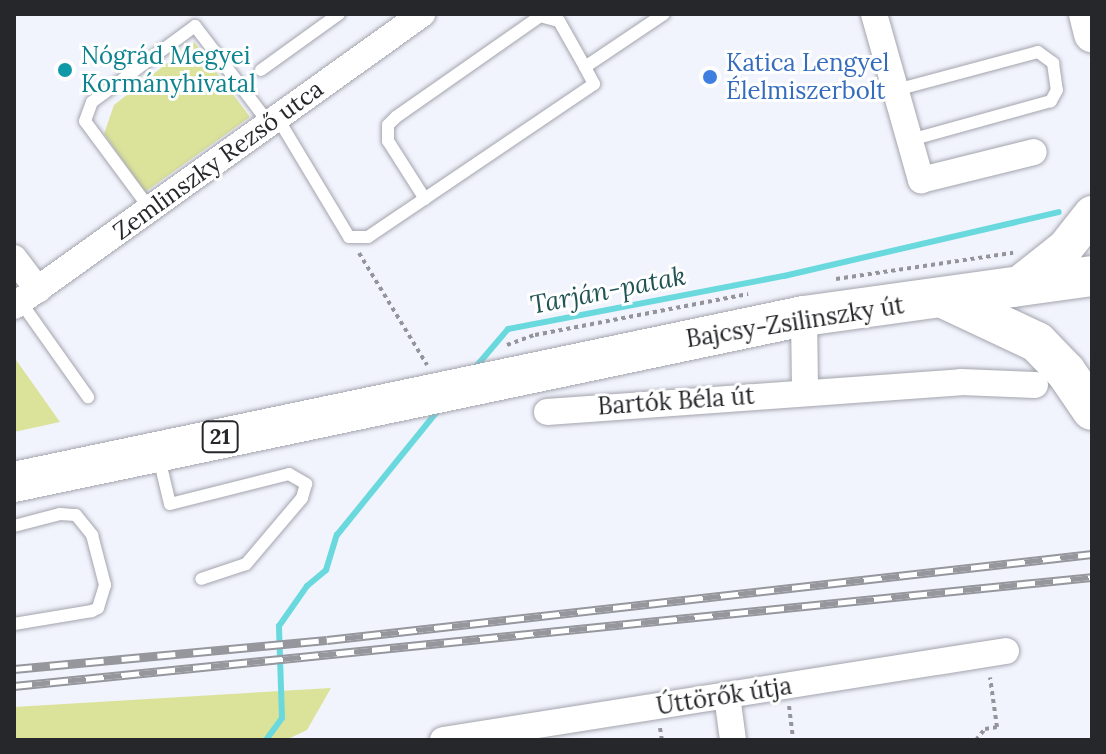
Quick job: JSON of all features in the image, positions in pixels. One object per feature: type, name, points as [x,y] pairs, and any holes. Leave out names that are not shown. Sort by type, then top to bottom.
[{"type":"main road","points":[[1087,14],[1092,34]]},
{"type":"main road","points":[[1013,289],[1066,247],[1092,214]]},
{"type":"main road","name":"Bajcsy-Zsilinszky út","points":[[429,384],[500,381],[804,316],[1092,276]]},
{"type":"main road","points":[[943,298],[1037,342],[1066,372],[1092,410]]},
{"type":"main road","name":"21","points":[[14,482],[429,384]]},
{"type":"street","name":"Zemlinszky Rezső utca","points":[[22,284],[150,209],[422,14]]},
{"type":"street","points":[[874,14],[921,180],[1034,152]]},
{"type":"street","points":[[804,316],[805,392]]},
{"type":"street","name":"Bartók Béla út","points":[[547,412],[961,382],[1035,385]]},
{"type":"street","name":"Úttörők útja","points":[[443,740],[996,653]]},
{"type":"street","points":[[727,696],[733,740]]},
{"type":"lane","points":[[261,70],[339,14]]},
{"type":"lane","points":[[585,67],[664,14]]},
{"type":"lane","points":[[150,209],[85,121],[92,102],[195,26],[273,120],[349,237],[368,237],[425,199],[594,84],[559,21],[540,16],[388,125],[388,141],[425,199]]},
{"type":"lane","points":[[896,90],[1038,52],[1053,63],[1057,90],[1051,101],[910,140]]},
{"type":"lane","points":[[22,284],[88,397]]},
{"type":"lane","points":[[157,449],[170,504],[289,474],[306,484],[302,498],[246,564],[201,579]]},
{"type":"lane","points":[[14,526],[60,514],[76,515],[92,535],[105,585],[98,608],[92,611],[14,624]]},
{"type":"path","points":[[349,237],[429,384]]},
{"type":"path","points":[[976,740],[985,729],[997,727],[996,653]]},
{"type":"path","points":[[789,704],[793,740]]},
{"type":"green space","points":[[194,42],[250,117],[145,192],[104,134],[114,105]]},
{"type":"green space","points":[[14,357],[60,422],[14,432]]},
{"type":"green space","points":[[331,688],[307,730],[286,740],[14,740],[14,707]]},
{"type":"waterway","name":"Tarján-patak","points":[[474,369],[508,329],[784,276],[1059,212]]},
{"type":"waterway","name":"Tarján-patak","points":[[266,740],[282,718],[279,626],[307,586],[326,570],[337,535],[440,408]]},
{"type":"railway","points":[[14,669],[327,640],[1092,554]]},
{"type":"railway","points":[[14,686],[1092,577]]},
{"type":"place","name":"Nógrád Megyei Kormányhivatal","points":[[65,70]]},
{"type":"place","name":"Katica Lengyel Élelmiszerbolt","points":[[710,77]]}]
